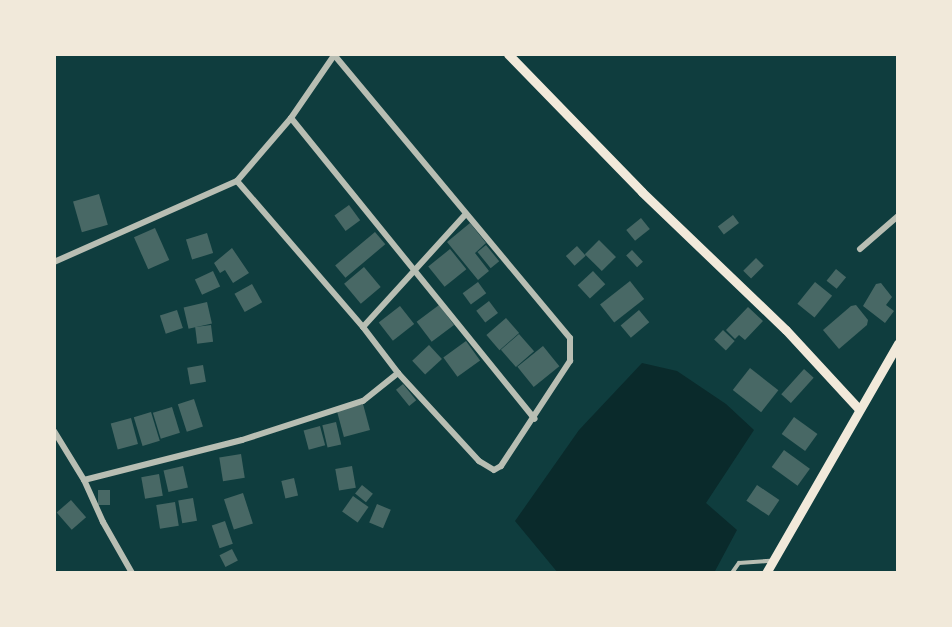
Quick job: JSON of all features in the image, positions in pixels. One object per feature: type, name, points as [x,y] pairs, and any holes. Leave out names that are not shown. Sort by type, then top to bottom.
[{"type":"main road","points":[[508,54],[642,192],[786,330],[859,409]]},
{"type":"main road","points":[[766,573],[898,343]]},
{"type":"street","points":[[54,261],[237,181],[291,118],[335,55],[465,215],[570,338],[570,361],[535,419],[501,466],[494,470],[479,461],[398,373],[363,327],[237,181]]},
{"type":"street","points":[[291,118],[535,419]]},
{"type":"street","points":[[363,327],[465,215]]},
{"type":"street","points":[[860,249],[898,216]]},
{"type":"street","points":[[84,480],[242,440],[363,401],[398,373]]},
{"type":"street","points":[[54,431],[84,480],[103,522],[132,573]]},
{"type":"lane","points":[[732,573],[739,563],[773,561]]},
{"type":"water","points":[[642,363],[677,371],[726,404],[754,430],[706,503],[737,530],[714,573],[558,573],[515,521],[579,430]]},
{"type":"building","points":[[99,194],[108,225],[82,232],[73,201]]},
{"type":"building","points":[[349,205],[360,220],[346,231],[334,216]]},
{"type":"building","points":[[733,215],[739,223],[724,234],[718,226]]},
{"type":"building","points":[[641,218],[650,229],[635,241],[626,230]]},
{"type":"building","points":[[470,223],[486,243],[475,253],[489,271],[478,280],[447,242]]},
{"type":"building","points":[[155,228],[169,260],[148,269],[134,237]]},
{"type":"building","points":[[375,232],[385,244],[345,278],[335,265]]},
{"type":"building","points":[[207,233],[213,253],[192,260],[186,239]]},
{"type":"building","points":[[599,240],[616,257],[602,271],[585,254]]},
{"type":"building","points":[[486,245],[499,261],[491,268],[477,252]]},
{"type":"building","points":[[577,246],[586,256],[575,266],[566,256]]},
{"type":"building","points":[[232,248],[249,273],[233,283],[225,270],[220,273],[214,263]]},
{"type":"building","points":[[450,249],[466,269],[445,287],[428,267]]},
{"type":"building","points":[[632,250],[643,262],[637,267],[626,255]]},
{"type":"building","points":[[756,258],[764,266],[751,279],[743,271]]},
{"type":"building","points":[[364,267],[381,287],[361,304],[344,284]]},
{"type":"building","points":[[836,269],[846,277],[837,289],[827,281]]},
{"type":"building","points":[[213,271],[220,286],[202,295],[195,279]]},
{"type":"building","points":[[593,271],[605,284],[590,298],[578,285]]},
{"type":"building","points":[[630,281],[644,299],[614,323],[600,304]]},
{"type":"building","points":[[478,282],[486,293],[471,304],[463,293]]},
{"type":"building","points":[[815,282],[832,296],[814,318],[797,304]]},
{"type":"building","points":[[881,283],[892,297],[886,305],[894,311],[885,323],[863,306],[876,284]]},
{"type":"building","points":[[252,284],[262,302],[245,312],[235,294]]},
{"type":"building","points":[[489,301],[498,313],[485,323],[476,311]]},
{"type":"building","points":[[207,302],[212,323],[189,329],[184,307]]},
{"type":"building","points":[[439,305],[454,325],[432,342],[417,322]]},
{"type":"building","points":[[856,305],[868,320],[867,325],[839,349],[823,330],[851,306]]},
{"type":"building","points":[[400,306],[414,324],[393,341],[379,323]]},
{"type":"building","points":[[748,307],[763,321],[745,340],[739,335],[735,339],[726,330]]},
{"type":"building","points":[[177,310],[183,328],[166,334],[160,316]]},
{"type":"building","points":[[639,310],[649,322],[631,338],[621,325]]},
{"type":"building","points":[[506,318],[519,333],[499,350],[486,335]]},
{"type":"building","points":[[211,325],[213,342],[197,344],[195,327]]},
{"type":"building","points":[[723,330],[735,341],[726,350],[714,340]]},
{"type":"building","points":[[519,334],[534,351],[516,367],[501,350]]},
{"type":"building","points":[[466,341],[480,360],[457,377],[443,357]]},
{"type":"building","points":[[429,345],[442,359],[425,375],[412,361]]},
{"type":"building","points":[[543,346],[559,366],[534,387],[517,367]]},
{"type":"building","points":[[203,365],[206,382],[190,385],[187,368]]},
{"type":"building","points":[[750,368],[778,390],[761,412],[733,390]]},
{"type":"building","points":[[804,369],[814,378],[791,403],[781,394]]},
{"type":"building","points":[[403,384],[416,400],[409,406],[396,390]]},
{"type":"building","points":[[194,399],[203,427],[187,432],[178,404]]},
{"type":"building","points":[[363,404],[370,430],[344,437],[337,411]]},
{"type":"building","points":[[172,407],[180,433],[161,439],[153,413]]},
{"type":"building","points":[[151,412],[160,441],[143,446],[134,417]]},
{"type":"building","points":[[794,417],[817,434],[805,451],[782,434]]},
{"type":"building","points":[[131,418],[138,444],[118,450],[111,423]]},
{"type":"building","points":[[336,422],[341,444],[328,448],[322,425]]},
{"type":"building","points":[[320,426],[325,445],[309,450],[304,430]]},
{"type":"building","points":[[784,450],[810,469],[798,486],[772,467]]},
{"type":"building","points":[[241,454],[245,478],[223,481],[219,457]]},
{"type":"building","points":[[183,466],[188,487],[168,492],[164,470]]},
{"type":"building","points":[[352,466],[356,488],[339,491],[335,469]]},
{"type":"building","points":[[159,474],[163,496],[145,499],[141,477]]},
{"type":"building","points":[[294,478],[298,496],[285,498],[281,481]]},
{"type":"building","points":[[362,485],[373,494],[366,502],[355,494]]},
{"type":"building","points":[[757,485],[779,500],[769,516],[746,501]]},
{"type":"building","points":[[98,490],[110,490],[110,505],[98,505]]},
{"type":"building","points":[[243,493],[253,523],[234,530],[224,499]]},
{"type":"building","points":[[353,496],[369,507],[358,522],[342,512]]},
{"type":"building","points":[[193,498],[197,521],[182,523],[178,501]]},
{"type":"building","points":[[71,500],[86,517],[72,530],[57,512]]},
{"type":"building","points":[[175,502],[179,526],[160,529],[156,505]]},
{"type":"building","points":[[377,504],[391,510],[383,528],[369,522]]},
{"type":"building","points":[[225,521],[233,544],[220,548],[212,526]]},
{"type":"building","points":[[232,549],[238,561],[225,567],[220,555]]}]
